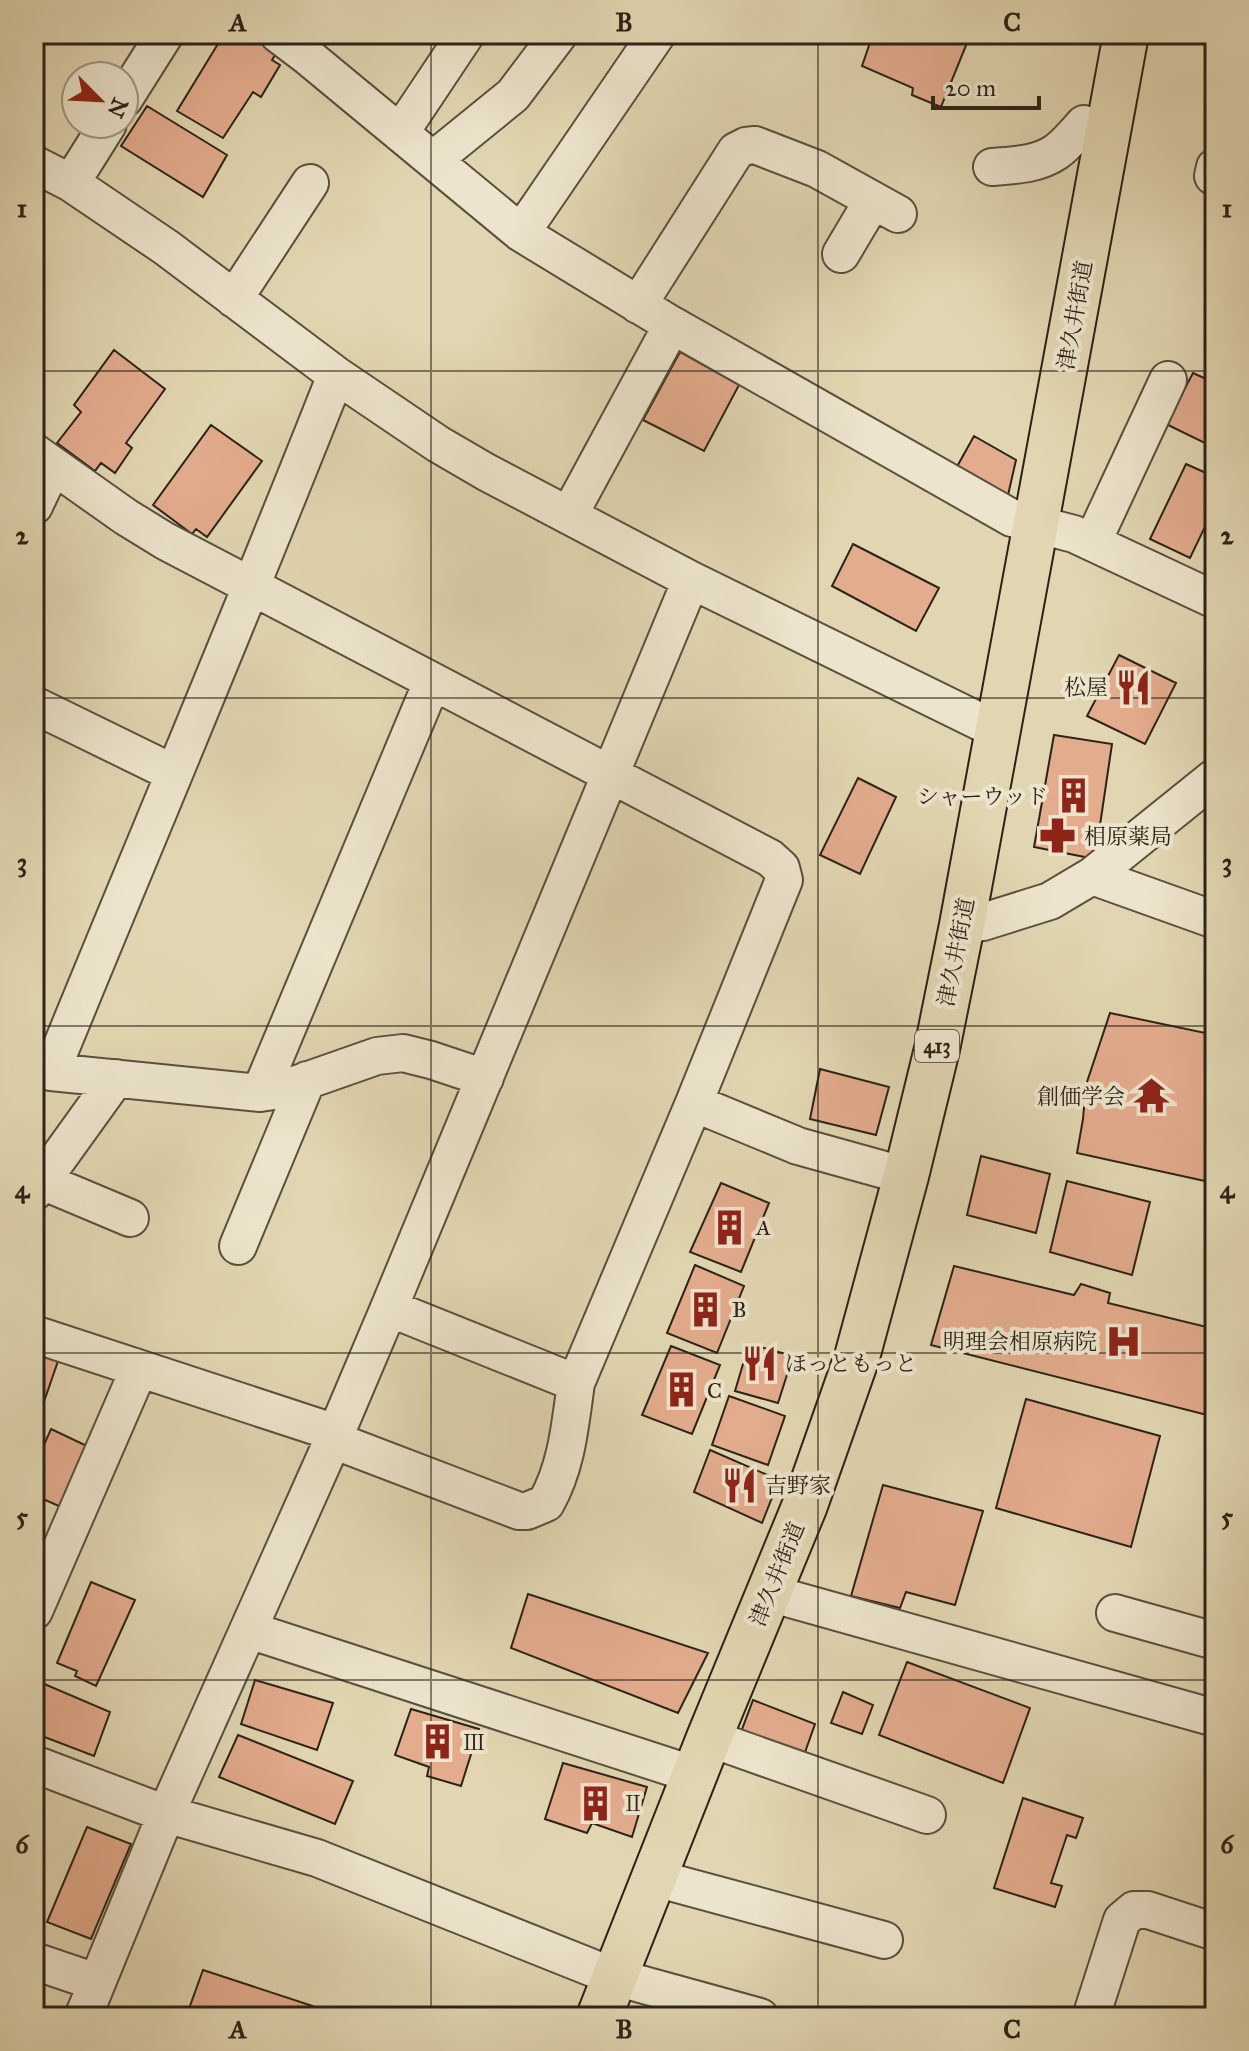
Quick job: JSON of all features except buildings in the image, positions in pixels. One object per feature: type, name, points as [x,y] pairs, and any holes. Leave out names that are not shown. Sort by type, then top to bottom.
[{"type":"highway","name":"津久井街道","points":[[599,2017],[805,1505],[857,1357],[906,1176],[937,1049],[962,925],[1126,34]]},
{"type":"street","points":[[140,74],[165,34]]},
{"type":"street","points":[[278,34],[314,45],[400,133],[521,233],[638,305],[1012,518],[1093,541],[1215,600]]},
{"type":"street","points":[[400,133],[466,34]]},
{"type":"street","points":[[433,160],[513,95],[559,34]]},
{"type":"street","points":[[521,233],[657,34]]},
{"type":"street","points":[[992,167],[1029,163],[1048,156],[1064,145],[1084,124]]},
{"type":"street","points":[[71,183],[98,140]]},
{"type":"street","points":[[638,305],[736,151],[746,146],[755,145],[817,169],[886,207],[841,254]]},
{"type":"street","points":[[34,164],[71,183],[167,248],[336,375],[438,444],[691,580],[999,731]]},
{"type":"street","points":[[234,299],[310,183]]},
{"type":"street","points":[[569,515],[672,325]]},
{"type":"street","points":[[336,375],[252,588],[42,1070],[260,1093],[280,1090],[377,1056],[403,1053],[485,1078]]},
{"type":"street","points":[[1093,541],[1168,380]]},
{"type":"street","points":[[34,506],[44,459],[165,541],[770,858],[781,868],[784,880],[576,1383],[567,1451],[546,1503],[519,1511],[334,1436],[34,1334]]},
{"type":"street","points":[[34,1961],[94,2006],[166,1814],[389,1308],[691,580]]},
{"type":"street","points":[[260,1093],[432,682]]},
{"type":"street","points":[[34,705],[173,773]]},
{"type":"street","points":[[962,925],[983,922],[1050,901],[1092,876],[1215,777]]},
{"type":"street","points":[[1092,876],[1215,920]]},
{"type":"street","points":[[116,1078],[38,1186],[130,1218]]},
{"type":"street","points":[[238,1246],[307,1080]]},
{"type":"street","points":[[694,1103],[798,1146],[906,1176]]},
{"type":"street","points":[[389,1308],[576,1383]]},
{"type":"street","points":[[34,1611],[139,1369]]},
{"type":"street","points":[[769,1593],[1215,1718]]},
{"type":"street","points":[[1115,1613],[1215,1641]]},
{"type":"street","points":[[249,1630],[927,1815]]},
{"type":"street","points":[[34,1764],[166,1814],[317,1858],[615,1977],[760,2017]]},
{"type":"street","points":[[655,1878],[884,1940]]},
{"type":"street","points":[[1091,2017],[1122,1920],[1134,1910],[1148,1910],[1215,1932]]},
{"type":"place","name":"松屋","points":[[1134,687]]},
{"type":"place","name":"シャーウッド","points":[[1074,796]]},
{"type":"place","name":"相原薬局","points":[[1058,836]]},
{"type":"place","name":"創価学会","points":[[1151,1096]]},
{"type":"place","name":"A","points":[[730,1227]]},
{"type":"place","name":"B","points":[[706,1309]]},
{"type":"place","name":"明理会相原病院","points":[[1123,1341]]},
{"type":"place","name":"ほっともっと","points":[[759,1363]]},
{"type":"place","name":"C","points":[[681,1390]]},
{"type":"place","name":"吉野家","points":[[739,1485]]},
{"type":"place","name":"Ⅲ","points":[[437,1742]]},
{"type":"place","name":"Ⅱ","points":[[596,1803]]}]
